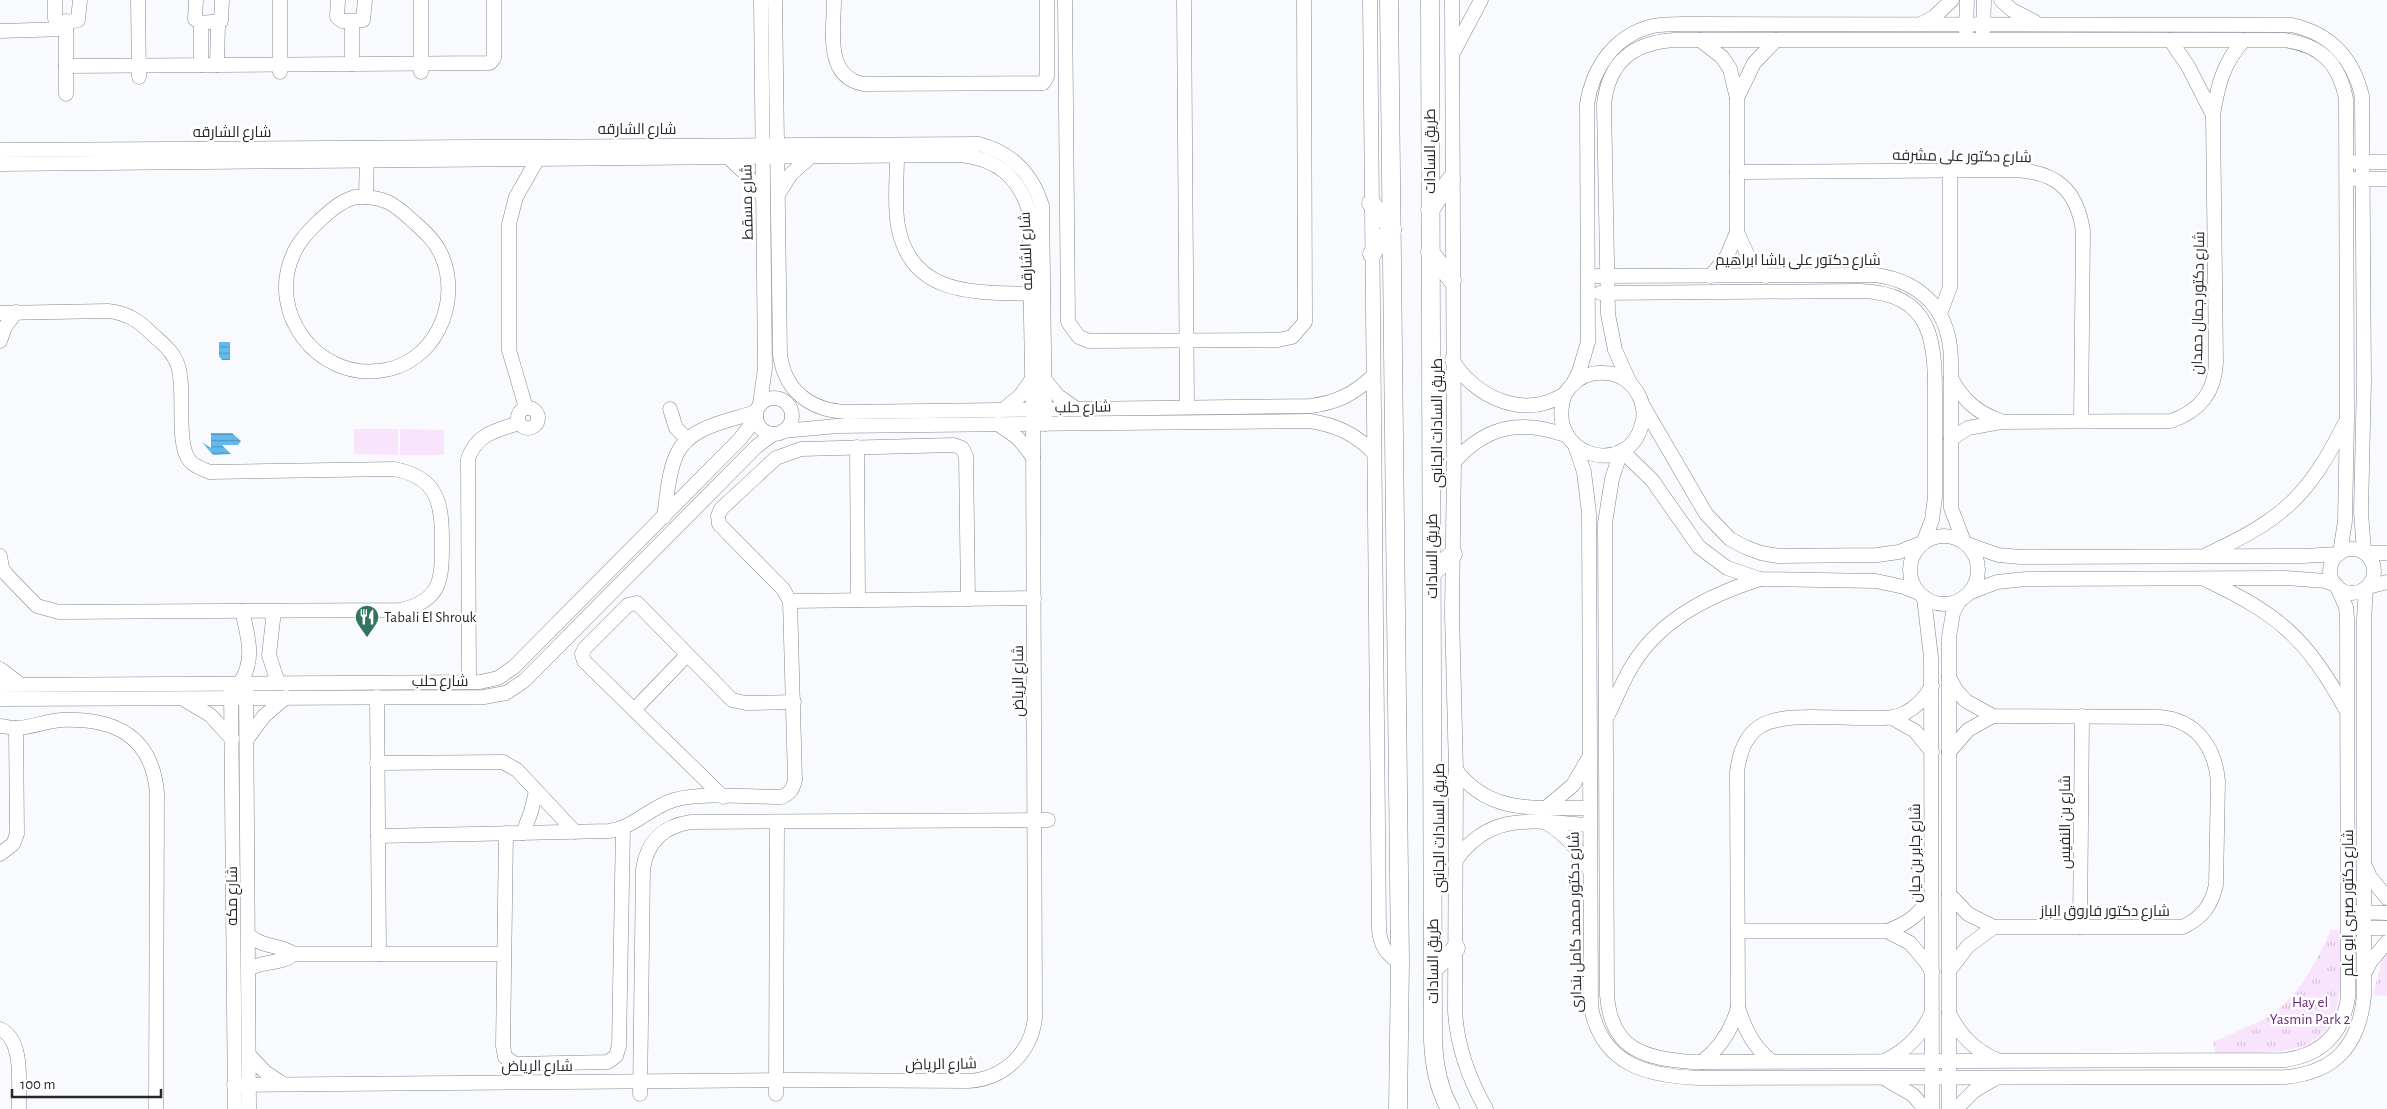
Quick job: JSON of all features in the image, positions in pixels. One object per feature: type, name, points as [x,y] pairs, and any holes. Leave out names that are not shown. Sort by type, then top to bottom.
[{"type":"main road","points":[[1388,0],[1400,962],[1398,1109]]},
{"type":"main road","name":"طريق السادات","points":[[1430,0],[1433,970],[1435,1062],[1440,1084],[1450,1109]]},
{"type":"main road","points":[[1430,210],[1451,180]]},
{"type":"main road","points":[[1371,203],[1392,230]]},
{"type":"main road","points":[[1372,254],[1380,241],[1392,230]]},
{"type":"main road","points":[[1430,252],[1452,280]]},
{"type":"main road","points":[[1433,572],[1452,554]]},
{"type":"main road","points":[[1433,970],[1456,948]]},
{"type":"street","points":[[55,0],[55,19],[66,25]]},
{"type":"street","points":[[0,31],[66,25],[78,20],[80,0]]},
{"type":"street","points":[[138,0],[139,71]]},
{"type":"street","points":[[196,0],[195,19],[201,23],[218,23]]},
{"type":"street","points":[[217,65],[218,23],[222,19],[222,0]]},
{"type":"street","points":[[280,0],[280,68]]},
{"type":"street","points":[[338,0],[338,18],[342,21],[363,20],[365,0]]},
{"type":"street","points":[[421,0],[422,68]]},
{"type":"street","points":[[66,66],[139,71],[201,65],[280,68],[352,64],[422,68],[492,62],[494,58],[494,0]]},
{"type":"street","name":"شارع مسقط","points":[[757,411],[765,368],[761,0]]},
{"type":"street","points":[[757,411],[764,430],[778,432],[789,425],[794,401],[780,355],[779,158],[775,0]]},
{"type":"street","points":[[834,0],[834,57],[838,67],[851,80],[870,84],[1043,83],[1047,77],[1046,0]]},
{"type":"street","points":[[1065,0],[1068,322],[1079,338],[1089,341],[1278,340],[1292,337],[1305,322],[1304,0]]},
{"type":"street","points":[[1184,0],[1187,407]]},
{"type":"street","points":[[1370,0],[1379,929],[1382,946],[1393,958],[1400,962]]},
{"type":"street","name":"طريق السادات الجانبى","points":[[1452,0],[1451,180],[1454,462],[1452,554],[1456,770],[1455,1011],[1459,1043],[1475,1087],[1486,1109]]},
{"type":"street","points":[[1452,54],[1481,0]]},
{"type":"street","points":[[1921,24],[1934,17],[1952,0]]},
{"type":"street","points":[[1966,40],[1967,0]]},
{"type":"street","points":[[1983,40],[1984,0]]},
{"type":"street","points":[[2001,0],[2019,14],[2040,24]]},
{"type":"street","points":[[352,21],[352,64]]},
{"type":"street","points":[[201,23],[201,65]]},
{"type":"street","points":[[1673,24],[1674,40]]},
{"type":"street","points":[[1570,440],[1560,415],[1568,390],[1579,372],[1588,342],[1587,104],[1589,89],[1602,60],[1625,38],[1654,26],[1673,24],[2277,24],[2300,26],[2321,35],[2334,44],[2352,67],[2362,96],[2364,179],[2361,512],[2365,553],[2374,566],[2374,573],[2367,587]]},
{"type":"street","points":[[2277,24],[2277,40]]},
{"type":"street","points":[[66,25],[66,94]]},
{"type":"street","points":[[2337,586],[2331,572],[2331,565],[2339,553],[2345,521],[2347,418],[2346,99],[2343,83],[2326,56],[2299,42],[2277,40],[1674,40],[1644,45],[1630,52],[1619,62],[1611,75],[1606,89],[1604,104],[1607,293],[1610,332],[1615,350],[1630,383],[1638,393],[1642,404],[1706,514],[1723,533],[1744,547],[1760,553],[1778,556],[1877,555],[1899,552],[1939,536],[1948,536],[1987,552],[2009,556],[2303,556],[2339,553],[2352,549],[2365,553],[2387,553]]},
{"type":"street","points":[[1700,40],[1722,57],[1730,69],[1738,98],[1737,232],[1727,256],[1711,276]]},
{"type":"street","points":[[1738,98],[1754,63],[1776,40]]},
{"type":"street","name":"شارع دكتور جمال حمدان","points":[[2170,40],[2188,66],[2213,115]]},
{"type":"street","name":"شارع دكتور جمال حمدان","points":[[1951,440],[1968,428],[2002,422],[2172,420],[2182,417],[2197,408],[2208,395],[2213,384],[2216,362],[2213,115],[2220,77],[2226,63],[2244,40]]},
{"type":"street","name":"شارع الشارقه","points":[[2,157],[210,148],[971,143],[994,148],[1020,165],[1037,191],[1042,206],[1039,408]]},
{"type":"street","points":[[366,196],[367,147]]},
{"type":"street","points":[[210,148],[210,163]]},
{"type":"street","name":"شارع الشارقه","points":[[2,157],[210,163],[730,159],[961,155],[977,157],[992,162],[1006,171],[1020,189],[1029,211],[1031,294],[1039,380]]},
{"type":"street","points":[[897,156],[899,228],[908,253],[921,269],[936,282],[962,291],[1031,294]]},
{"type":"street","points":[[779,194],[791,174],[809,158]]},
{"type":"street","points":[[730,159],[748,176],[763,197]]},
{"type":"street","points":[[469,682],[468,459],[475,444],[481,438],[520,423],[518,416],[526,408],[509,350],[510,224],[516,197],[537,160]]},
{"type":"street","points":[[2347,162],[2387,162]]},
{"type":"street","points":[[1940,314],[1950,287],[1950,170]]},
{"type":"street","name":"شارع دكتور على مشرفه","points":[[1737,172],[2016,170],[2042,173],[2060,184],[2074,201],[2081,222],[2083,240],[2081,421]]},
{"type":"street","points":[[2347,180],[2387,179]]},
{"type":"street","points":[[366,196],[389,201],[431,238],[444,262],[449,290],[447,308],[441,326],[432,342],[419,354],[400,366],[379,372],[357,371],[336,365],[317,354],[296,328],[289,311],[286,293],[286,275],[292,255],[303,237],[334,206],[344,200],[366,196]]},
{"type":"street","points":[[1737,232],[1748,256],[1766,276]]},
{"type":"street","name":"شارع دكتور على باشا ابراهيم","points":[[1589,276],[1876,275],[1889,277],[1915,288],[1929,300],[1940,314],[1949,336],[1951,378],[1951,508],[1966,543]]},
{"type":"street","points":[[1904,302],[1915,288]]},
{"type":"street","name":"شارع دكتور على باشا ابراهيم","points":[[1589,294],[1875,291],[1904,302],[1924,323],[1934,351],[1935,496],[1932,520],[1923,543]]},
{"type":"street","points":[[0,313],[108,311],[124,314],[139,321],[170,352],[178,364],[184,448],[190,462],[203,470],[210,472],[394,469],[408,472],[421,478],[431,488],[438,500],[442,514],[442,574],[438,585],[422,602],[400,610],[51,611],[37,606],[6,574],[0,556]]},
{"type":"street","points":[[0,341],[5,327],[16,312]]},
{"type":"street","points":[[1452,360],[1470,384],[1496,400],[1510,404],[1531,404],[1552,400],[1582,378],[1594,373],[1607,373],[1619,376],[1630,383]]},
{"type":"street","name":"شارع حلب","points":[[794,401],[837,411],[1324,404],[1351,394],[1373,376]]},
{"type":"street","name":"شارع دكتور جمال حمدان","points":[[1951,378],[1966,401],[1977,410],[2002,422]]},
{"type":"street","points":[[1004,409],[1039,380],[1075,408]]},
{"type":"street","points":[[664,517],[675,456],[687,439],[703,430],[757,411],[764,400],[775,397],[785,401],[794,401]]},
{"type":"street","points":[[1454,462],[1479,439],[1510,427],[1538,427],[1570,440],[1585,452],[1597,456],[1622,451],[1633,442],[1640,431],[1644,418],[1642,404]]},
{"type":"street","name":"شارع الرياض","points":[[234,1085],[776,1088],[979,1081],[998,1073],[1020,1056],[1031,1038],[1035,1018],[1041,820],[1034,598],[1033,457],[1039,424],[1039,408]]},
{"type":"street","points":[[670,409],[676,428],[687,439]]},
{"type":"street","name":"شارع حلب","points":[[0,699],[182,698],[278,683],[490,681],[514,667],[664,517],[740,439],[757,411]]},
{"type":"street","points":[[2204,556],[2243,538],[2286,509],[2320,470],[2347,418]]},
{"type":"street","name":"شارع حلب","points":[[0,684],[239,689],[286,697],[495,696],[515,688],[757,446],[778,432],[836,426],[1310,421],[1324,423],[1351,434],[1373,452]]},
{"type":"street","points":[[998,424],[1018,438],[1033,457]]},
{"type":"street","name":"شارع دكتور محمد كامل بندارى","points":[[1570,440],[1584,472],[1589,512],[1590,968],[1591,1007],[1599,1032],[1615,1053],[1627,1063],[1641,1070],[1656,1074],[1699,1078],[1949,1077]]},
{"type":"street","points":[[378,836],[575,832],[624,828],[661,805],[685,798],[782,797],[791,791],[795,780],[790,601],[783,589],[719,524],[719,513],[765,466],[788,452],[807,448],[954,445],[962,448],[966,456],[968,599]]},
{"type":"street","points":[[857,447],[858,600]]},
{"type":"street","points":[[1622,451],[1652,480],[1699,547],[1727,568],[1760,579],[1876,581],[1904,587],[1941,604],[1965,597],[1983,586],[2011,580],[2313,579],[2337,586],[2349,592],[2355,592],[2387,582]]},
{"type":"street","name":"شارع دكتور محمد كامل بندارى","points":[[1622,451],[1612,479],[1605,522],[1607,968],[1608,1010],[1613,1025],[1621,1038],[1644,1055],[1665,1059],[1702,1062],[1949,1061]]},
{"type":"street","points":[[1921,595],[1910,577],[1910,568],[1916,550],[1923,543]]},
{"type":"street","points":[[1948,1109],[1950,625],[1965,597],[1976,585],[1979,567],[1977,558],[1966,543]]},
{"type":"street","points":[[1606,720],[1632,666],[1648,645],[1665,628],[1707,599],[1728,589],[1760,579]]},
{"type":"street","points":[[2203,579],[2253,603],[2290,631],[2320,666],[2347,712]]},
{"type":"street","name":"شارع دكتور صبرى ابو علم","points":[[1949,1061],[2286,1060],[2306,1056],[2324,1046],[2341,1024],[2346,1011],[2348,928],[2347,618],[2346,607],[2337,586]]},
{"type":"street","name":"شارع دكتور صبرى ابو علم","points":[[1949,1077],[2286,1077],[2308,1073],[2327,1065],[2338,1057],[2355,1036],[2363,1009],[2365,973],[2364,620],[2367,587]]},
{"type":"street","name":"شارع جابر بن حيان","points":[[1921,595],[1931,639],[1932,1109]]},
{"type":"street","points":[[790,601],[1034,598]]},
{"type":"street","points":[[723,797],[584,661],[582,654],[585,648],[628,604],[634,602],[728,697],[736,702],[794,702]]},
{"type":"street","points":[[239,689],[246,675],[250,655],[242,611]]},
{"type":"street","points":[[274,611],[269,655],[278,683]]},
{"type":"street","points":[[634,710],[687,655]]},
{"type":"street","points":[[0,669],[20,684]]},
{"type":"street","name":"شارع دكتور فاروق الباز","points":[[1949,677],[1956,690],[1966,701],[1979,710],[1993,716],[2166,718],[2189,726],[2198,733],[2212,753],[2216,765],[2217,868],[2215,892],[2206,911],[2196,921],[2183,926],[1994,927],[1968,914],[1949,894]]},
{"type":"street","points":[[1771,1062],[1753,1043],[1747,1033],[1738,1007],[1737,772],[1739,756],[1744,743],[1760,724],[1771,720],[1804,717],[1892,718],[1916,707],[1932,686]]},
{"type":"street","name":"شارع مكه","points":[[235,1109],[232,739],[239,689]]},
{"type":"street","name":"شارع مكه","points":[[239,689],[247,739],[249,1109]]},
{"type":"street","points":[[247,739],[264,716],[286,697]]},
{"type":"street","points":[[377,697],[379,954]]},
{"type":"street","points":[[182,698],[210,715],[232,739]]},
{"type":"street","name":"شارع دكتور فاروق الباز","points":[[1949,752],[1968,730],[1993,716]]},
{"type":"street","name":"شارع بن النفيس","points":[[2080,928],[2082,716]]},
{"type":"street","points":[[1892,718],[1915,732],[1932,752]]},
{"type":"street","points":[[0,726],[16,728],[61,720],[94,721],[111,725],[127,733],[140,744],[150,759],[155,776],[156,793],[156,1109]]},
{"type":"street","points":[[0,854],[13,844],[17,834],[16,728]]},
{"type":"street","points":[[1547,807],[1573,785],[1589,756]]},
{"type":"street","points":[[377,763],[503,762],[513,767],[575,832]]},
{"type":"street","points":[[1456,770],[1473,790],[1495,802],[1507,805],[1589,808]]},
{"type":"street","points":[[522,833],[531,812],[536,791]]},
{"type":"street","points":[[640,1088],[643,869],[650,846],[657,836],[678,824],[1041,820]]},
{"type":"street","points":[[776,822],[776,1088]]},
{"type":"street","points":[[1546,823],[1568,838],[1590,870]]},
{"type":"street","points":[[1456,860],[1465,847],[1490,828],[1504,824],[1589,825]]},
{"type":"street","points":[[506,833],[503,1052],[510,1062],[515,1064],[608,1062],[616,1056],[619,1046],[624,828]]},
{"type":"street","points":[[2364,864],[2370,877],[2387,898]]},
{"type":"street","points":[[1887,931],[1909,921],[1918,914],[1932,895]]},
{"type":"street","points":[[2348,912],[2387,913]]},
{"type":"street","points":[[1949,971],[1968,946],[1994,927]]},
{"type":"street","points":[[2348,928],[2387,928]]},
{"type":"street","points":[[1738,931],[1887,931],[1899,936],[1914,947],[1932,973]]},
{"type":"street","points":[[248,935],[262,944],[285,949],[294,954],[504,954]]},
{"type":"street","points":[[2365,973],[2371,961],[2387,942]]},
{"type":"street","points":[[248,969],[263,963],[286,960],[294,954]]},
{"type":"street","points":[[1590,968],[1607,968]]},
{"type":"street","points":[[1702,1062],[1722,1043],[1729,1032],[1738,1007]]},
{"type":"street","points":[[1885,1061],[1909,1046],[1926,1024],[1932,1011]]},
{"type":"street","points":[[1949,1012],[1955,1025],[1969,1042],[1986,1055],[2000,1061]]},
{"type":"street","points":[[0,1030],[10,1036],[17,1048],[19,1109]]},
{"type":"street","points":[[249,1055],[265,1072],[284,1084]]},
{"type":"street","points":[[2164,1060],[2164,1077]]},
{"type":"street","points":[[1882,1078],[1904,1088],[1925,1109]]},
{"type":"street","points":[[1956,1109],[1974,1091],[1997,1078]]},
{"type":"green space","points":[[354,429],[398,429],[398,455],[354,454]]},
{"type":"green space","points":[[400,429],[444,430],[444,455],[400,455]]},
{"type":"green space","name":"Hay el Yasmin Park 2","points":[[2331,929],[2343,931],[2341,983],[2333,1017],[2325,1030],[2313,1041],[2296,1048],[2266,1052],[2216,1054],[2213,1042],[2269,1016],[2289,999],[2313,966]]},
{"type":"green space","points":[[2387,954],[2387,996],[2373,995],[2382,960]]},
{"type":"water","points":[[219,342],[230,342],[230,360],[222,360],[219,356]]},
{"type":"water","points":[[211,433],[232,433],[241,441],[238,445],[222,445],[231,454],[213,455],[202,442],[211,448]]},
{"type":"place","name":"Tabali El Shrouk","points":[[367,638]]}]
